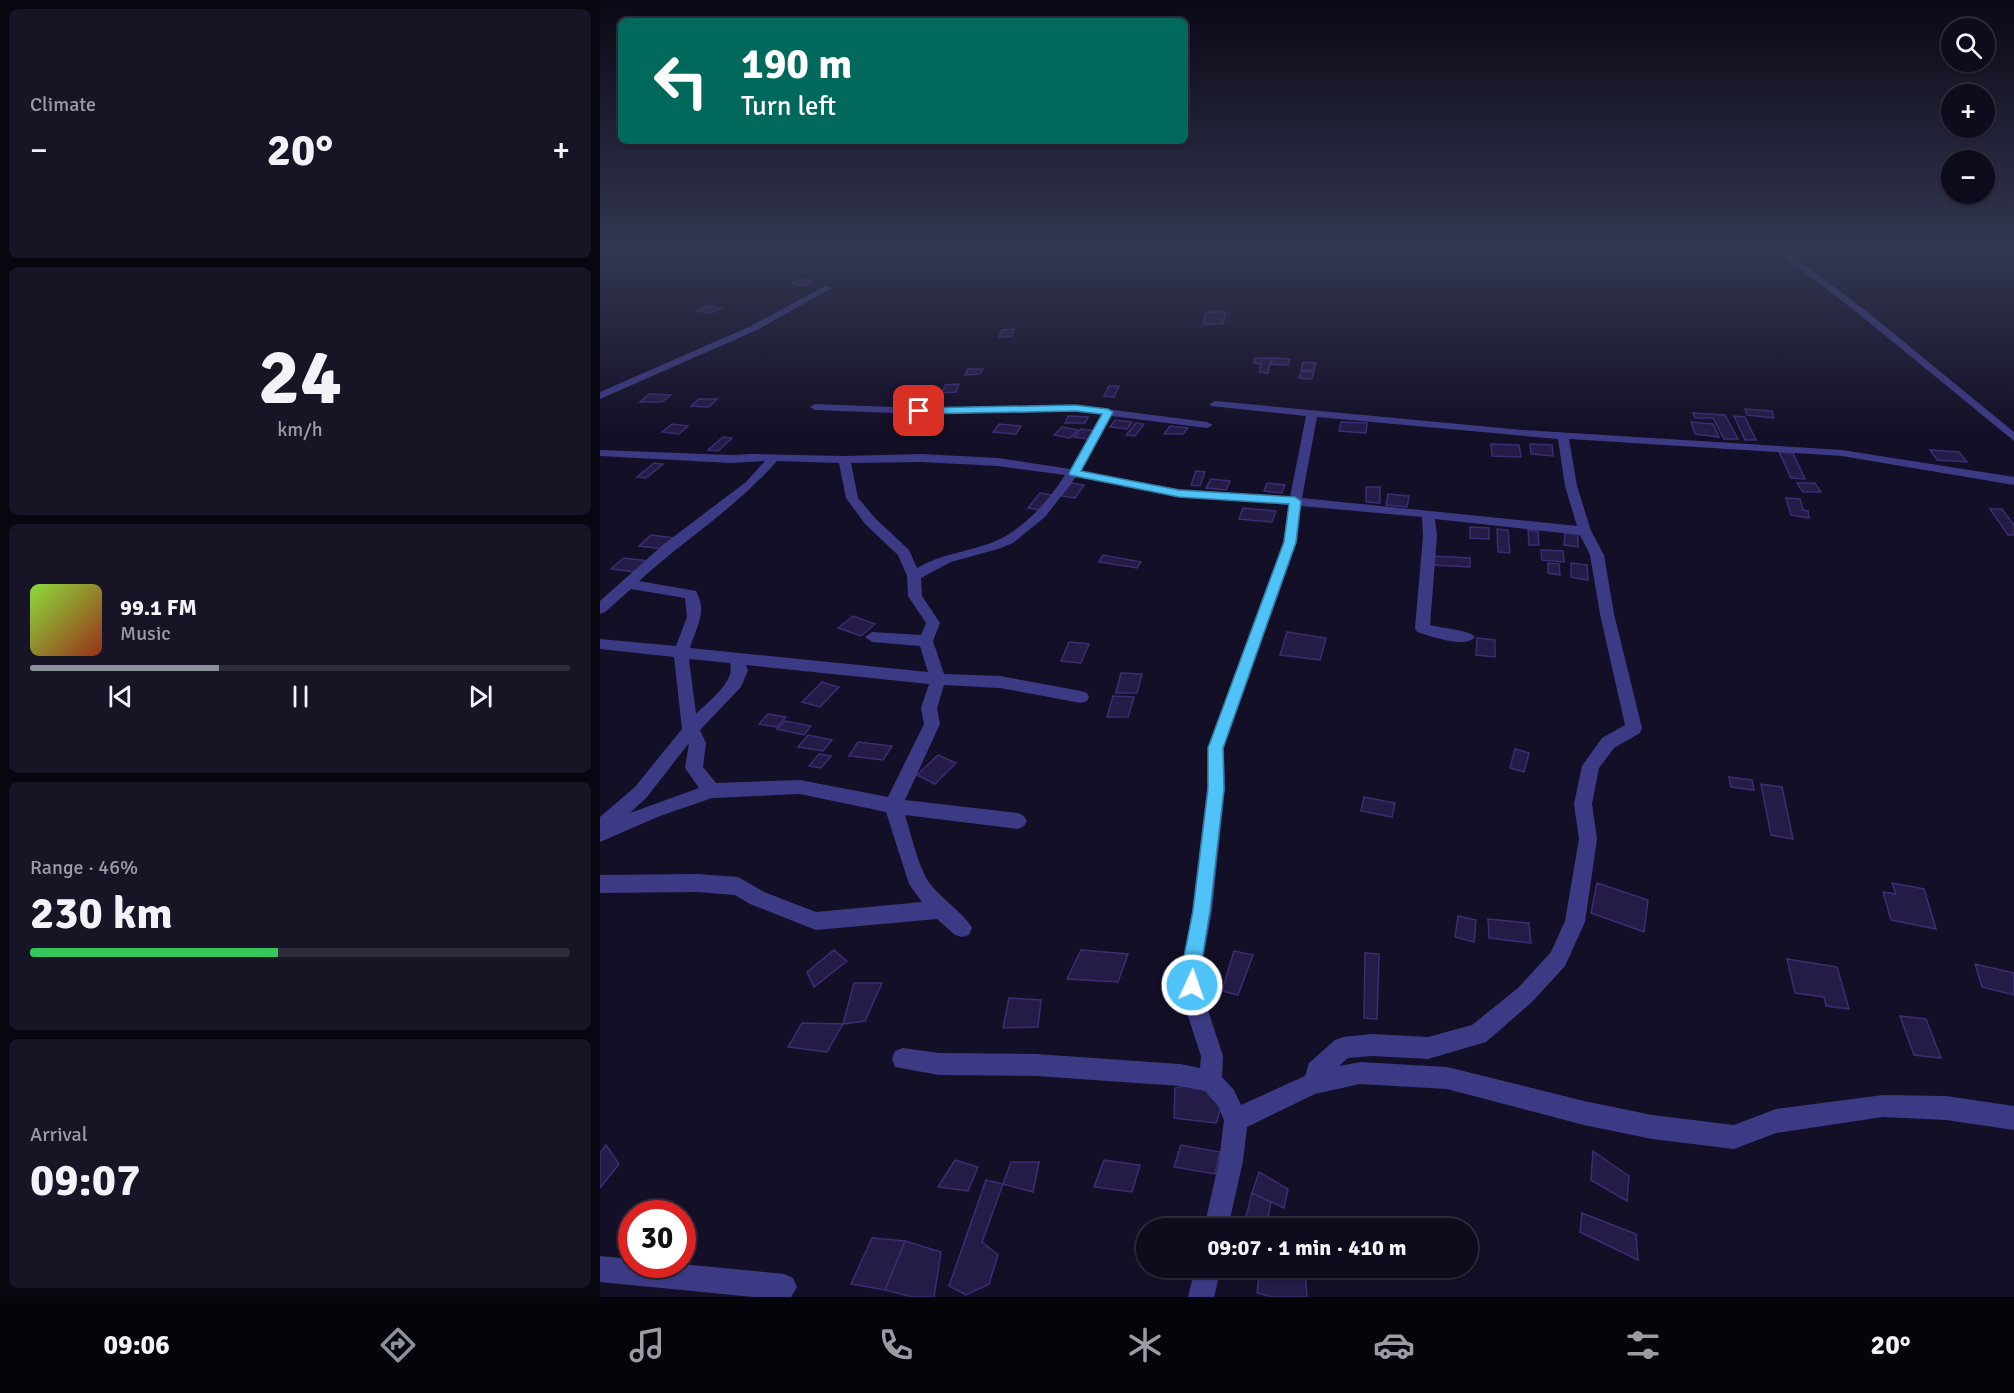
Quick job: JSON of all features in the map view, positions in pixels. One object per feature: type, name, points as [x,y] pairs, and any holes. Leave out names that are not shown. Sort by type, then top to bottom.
[{"type":"street","points":[[600,396],[754,328],[788,310]]},
{"type":"street","points":[[1858,310],[2014,438]]},
{"type":"street","points":[[1215,404],[1563,435],[1842,453],[2014,481]]},
{"type":"street","points":[[815,407],[919,411],[1075,408],[1207,425]]},
{"type":"street","points":[[914,576],[946,559],[988,548],[1007,540],[1046,511],[1074,473],[1108,412]]},
{"type":"street","points":[[1211,1081],[1212,1056],[1193,998],[1191,972],[1202,911],[1216,789],[1216,748],[1290,542],[1295,501],[1312,412]]},
{"type":"street","points":[[1315,1083],[1317,1071],[1343,1048],[1372,1045],[1428,1048],[1478,1034],[1525,995],[1558,959],[1575,922],[1588,839],[1583,804],[1591,766],[1608,743],[1634,728],[1607,614],[1597,555],[1585,531],[1571,486],[1563,435]]},
{"type":"street","points":[[600,453],[774,459],[921,458],[998,462],[1074,473],[1179,493],[1295,501],[1585,531]]},
{"type":"street","points":[[600,609],[686,534],[750,485],[774,459]]},
{"type":"street","points":[[844,460],[852,498],[870,521],[904,553],[914,576],[915,596],[933,623],[926,640],[938,680],[929,708],[932,724],[893,806],[919,884],[940,910],[962,928]]},
{"type":"street","points":[[1428,515],[1430,536],[1422,628],[1452,636],[1468,637]]},
{"type":"street","points":[[627,584],[691,594],[696,606],[691,631],[682,652],[690,730],[697,737],[699,746],[694,768],[712,791]]},
{"type":"street","points":[[872,637],[926,640]]},
{"type":"street","points":[[600,644],[938,680],[1000,682],[1081,698]]},
{"type":"street","points":[[600,828],[641,792],[690,730],[735,683],[740,670],[736,658]]},
{"type":"street","points":[[600,834],[655,810],[712,791],[805,782],[893,806],[1018,821]]},
{"type":"street","points":[[600,884],[697,883],[738,886],[757,898],[816,921],[940,910]]},
{"type":"street","points":[[903,1059],[939,1064],[1036,1065],[1180,1075],[1211,1081],[1226,1098],[1236,1120],[1231,1161],[1218,1218]]},
{"type":"street","points":[[1236,1120],[1276,1099],[1315,1083],[1360,1073],[1447,1078],[1584,1113],[1652,1127],[1734,1137],[1776,1121],[1882,1106],[1946,1108],[2014,1118]]},
{"type":"street","points":[[600,1269],[784,1287]]},
{"type":"street","points":[[1202,1297],[1206,1278]]},
{"type":"building","points":[[699,310],[718,310],[711,313],[696,311]]},
{"type":"building","points":[[1206,312],[1226,312],[1223,324],[1203,324]]},
{"type":"building","points":[[1014,329],[1012,336],[999,337],[1002,330]]},
{"type":"building","points":[[1255,358],[1271,358],[1268,373],[1259,372],[1261,364],[1254,363]]},
{"type":"building","points":[[1273,358],[1290,359],[1288,365],[1271,364]]},
{"type":"building","points":[[1303,362],[1316,363],[1314,370],[1301,370]]},
{"type":"building","points":[[968,369],[983,369],[980,374],[965,375]]},
{"type":"building","points":[[1302,371],[1314,372],[1312,379],[1299,378]]},
{"type":"building","points":[[959,384],[956,392],[942,393],[945,385]]},
{"type":"building","points":[[1109,386],[1119,386],[1114,397],[1104,396]]},
{"type":"building","points":[[649,394],[671,395],[662,402],[640,402]]},
{"type":"building","points":[[699,399],[717,399],[709,407],[691,406]]},
{"type":"building","points":[[1745,409],[1772,411],[1774,418],[1747,415]]},
{"type":"building","points":[[1693,413],[1725,415],[1738,439],[1724,439],[1713,418],[1695,418]]},
{"type":"building","points":[[1068,416],[1088,417],[1085,423],[1065,423]]},
{"type":"building","points":[[1734,416],[1745,417],[1756,440],[1745,440]]},
{"type":"building","points":[[1115,420],[1132,422],[1127,429],[1110,427]]},
{"type":"building","points":[[1341,422],[1367,423],[1366,433],[1339,431]]},
{"type":"building","points":[[1691,422],[1713,424],[1719,437],[1695,434]]},
{"type":"building","points":[[1136,423],[1144,424],[1135,436],[1126,435]]},
{"type":"building","points":[[672,424],[688,426],[679,434],[662,432]]},
{"type":"building","points":[[999,424],[1021,426],[1016,434],[993,432]]},
{"type":"building","points":[[1170,426],[1188,428],[1183,434],[1164,434]]},
{"type":"building","points":[[1062,427],[1078,430],[1070,438],[1054,435]]},
{"type":"building","points":[[1081,429],[1095,431],[1088,439],[1074,437]]},
{"type":"building","points":[[723,437],[732,438],[718,451],[708,450]]},
{"type":"building","points":[[1491,444],[1519,445],[1521,457],[1492,456]]},
{"type":"building","points":[[1530,444],[1552,445],[1553,456],[1531,454]]},
{"type":"building","points":[[1930,450],[1959,452],[1967,462],[1937,460]]},
{"type":"building","points":[[1779,452],[1793,453],[1805,479],[1791,478]]},
{"type":"building","points":[[654,463],[663,464],[646,478],[637,477]]},
{"type":"building","points":[[1196,471],[1205,472],[1200,486],[1191,485]]},
{"type":"building","points":[[1211,479],[1230,481],[1226,490],[1206,488]]},
{"type":"building","points":[[1071,483],[1084,485],[1075,498],[1061,496]]},
{"type":"building","points":[[1267,483],[1285,485],[1282,493],[1264,491]]},
{"type":"building","points":[[1797,483],[1815,483],[1821,492],[1803,492]]},
{"type":"building","points":[[1366,487],[1380,487],[1380,503],[1366,502]]},
{"type":"building","points":[[1040,493],[1053,495],[1041,510],[1028,508]]},
{"type":"building","points":[[1388,494],[1409,496],[1407,507],[1386,505]]},
{"type":"building","points":[[1786,498],[1800,499],[1803,510],[1808,511],[1809,518],[1791,515]]},
{"type":"building","points":[[1243,508],[1276,511],[1272,522],[1239,519]]},
{"type":"building","points":[[1990,509],[2002,509],[2014,525],[2014,535],[2008,535]]},
{"type":"building","points":[[1470,527],[1489,528],[1489,539],[1470,538]]},
{"type":"building","points":[[1497,529],[1508,530],[1510,553],[1498,552]]},
{"type":"building","points":[[1528,530],[1538,531],[1539,545],[1529,545]]},
{"type":"building","points":[[1565,533],[1578,534],[1578,547],[1564,545]]},
{"type":"building","points":[[651,535],[675,538],[663,549],[639,546]]},
{"type":"building","points":[[1541,550],[1563,551],[1564,562],[1542,560]]},
{"type":"building","points":[[1103,555],[1141,562],[1137,568],[1099,562]]},
{"type":"building","points":[[1432,556],[1470,558],[1470,567],[1432,565]]},
{"type":"building","points":[[624,558],[649,561],[636,572],[611,569]]},
{"type":"building","points":[[1548,563],[1559,564],[1560,575],[1548,573]]},
{"type":"building","points":[[1571,563],[1587,565],[1588,580],[1571,577]]},
{"type":"building","points":[[853,616],[875,624],[861,636],[838,628]]},
{"type":"building","points":[[1287,632],[1326,638],[1320,660],[1280,655]]},
{"type":"building","points":[[1477,638],[1495,640],[1495,657],[1476,655]]},
{"type":"building","points":[[1069,642],[1089,644],[1081,663],[1061,661]]},
{"type":"building","points":[[1121,673],[1142,674],[1137,693],[1116,693]]},
{"type":"building","points":[[822,682],[839,687],[820,707],[802,702]]},
{"type":"building","points":[[1113,696],[1134,697],[1128,717],[1107,717]]},
{"type":"building","points":[[768,714],[786,717],[777,727],[759,724]]},
{"type":"building","points":[[785,721],[811,726],[804,735],[777,729]]},
{"type":"building","points":[[808,735],[832,740],[823,751],[798,747]]},
{"type":"building","points":[[858,742],[892,746],[883,760],[849,756]]},
{"type":"building","points":[[1515,749],[1529,753],[1524,772],[1510,768]]},
{"type":"building","points":[[819,754],[831,756],[821,768],[809,766]]},
{"type":"building","points":[[938,755],[956,763],[935,784],[917,775]]},
{"type":"building","points":[[1729,777],[1752,780],[1754,790],[1731,787]]},
{"type":"building","points":[[1761,784],[1782,787],[1793,839],[1771,835]]},
{"type":"building","points":[[1364,797],[1395,803],[1392,817],[1361,811]]},
{"type":"building","points":[[1597,883],[1648,900],[1644,932],[1591,913]]},
{"type":"building","points":[[1892,883],[1924,889],[1936,929],[1891,920],[1883,892],[1896,894]]},
{"type":"building","points":[[1458,916],[1476,920],[1474,942],[1455,937]]},
{"type":"building","points":[[1488,919],[1529,923],[1531,943],[1489,938]]},
{"type":"building","points":[[834,950],[847,961],[814,987],[807,972]]},
{"type":"building","points":[[1081,950],[1128,954],[1118,982],[1067,979]]},
{"type":"building","points":[[1234,951],[1253,955],[1238,995],[1222,991]]},
{"type":"building","points":[[1365,953],[1379,954],[1377,1019],[1364,1018]]},
{"type":"building","points":[[1787,959],[1837,967],[1849,1009],[1826,1006],[1824,997],[1795,993]]},
{"type":"building","points":[[1975,964],[2014,973],[2014,995],[1982,987]]},
{"type":"building","points":[[854,983],[882,983],[865,1021],[843,1024]]},
{"type":"building","points":[[1009,998],[1041,1000],[1038,1027],[1003,1028]]},
{"type":"building","points":[[1900,1016],[1926,1019],[1941,1058],[1914,1055]]},
{"type":"building","points":[[802,1023],[843,1024],[827,1052],[788,1047]]},
{"type":"building","points":[[1211,1081],[1224,1099],[1216,1123],[1174,1118],[1175,1088]]},
{"type":"building","points":[[606,1145],[619,1164],[600,1188],[600,1153]]},
{"type":"building","points":[[1181,1145],[1220,1152],[1215,1174],[1174,1167]]},
{"type":"building","points":[[1593,1151],[1629,1176],[1627,1201],[1591,1180]]},
{"type":"building","points":[[955,1160],[978,1167],[968,1191],[938,1187]]},
{"type":"building","points":[[1104,1160],[1140,1165],[1132,1192],[1094,1187]]},
{"type":"building","points":[[1011,1162],[1039,1162],[1033,1192],[1003,1184]]},
{"type":"building","points":[[1259,1172],[1288,1189],[1284,1208],[1252,1193]]},
{"type":"building","points":[[986,1180],[1003,1184],[982,1242],[998,1255],[989,1284],[966,1295],[949,1286]]},
{"type":"building","points":[[1252,1193],[1271,1202],[1268,1218],[1246,1218]]},
{"type":"building","points":[[1582,1213],[1636,1234],[1638,1260],[1580,1232]]},
{"type":"building","points":[[872,1238],[905,1241],[885,1290],[851,1284]]},
{"type":"building","points":[[905,1241],[941,1252],[934,1297],[913,1297],[885,1290]]},
{"type":"building","points":[[1259,1278],[1306,1278],[1307,1297],[1273,1297],[1257,1293]]},
{"type":"route","points":[[919,411],[1075,408],[1108,412],[1074,473],[1179,493],[1295,501],[1290,542],[1216,748],[1216,789],[1202,911],[1191,972],[1192,985]]}]
